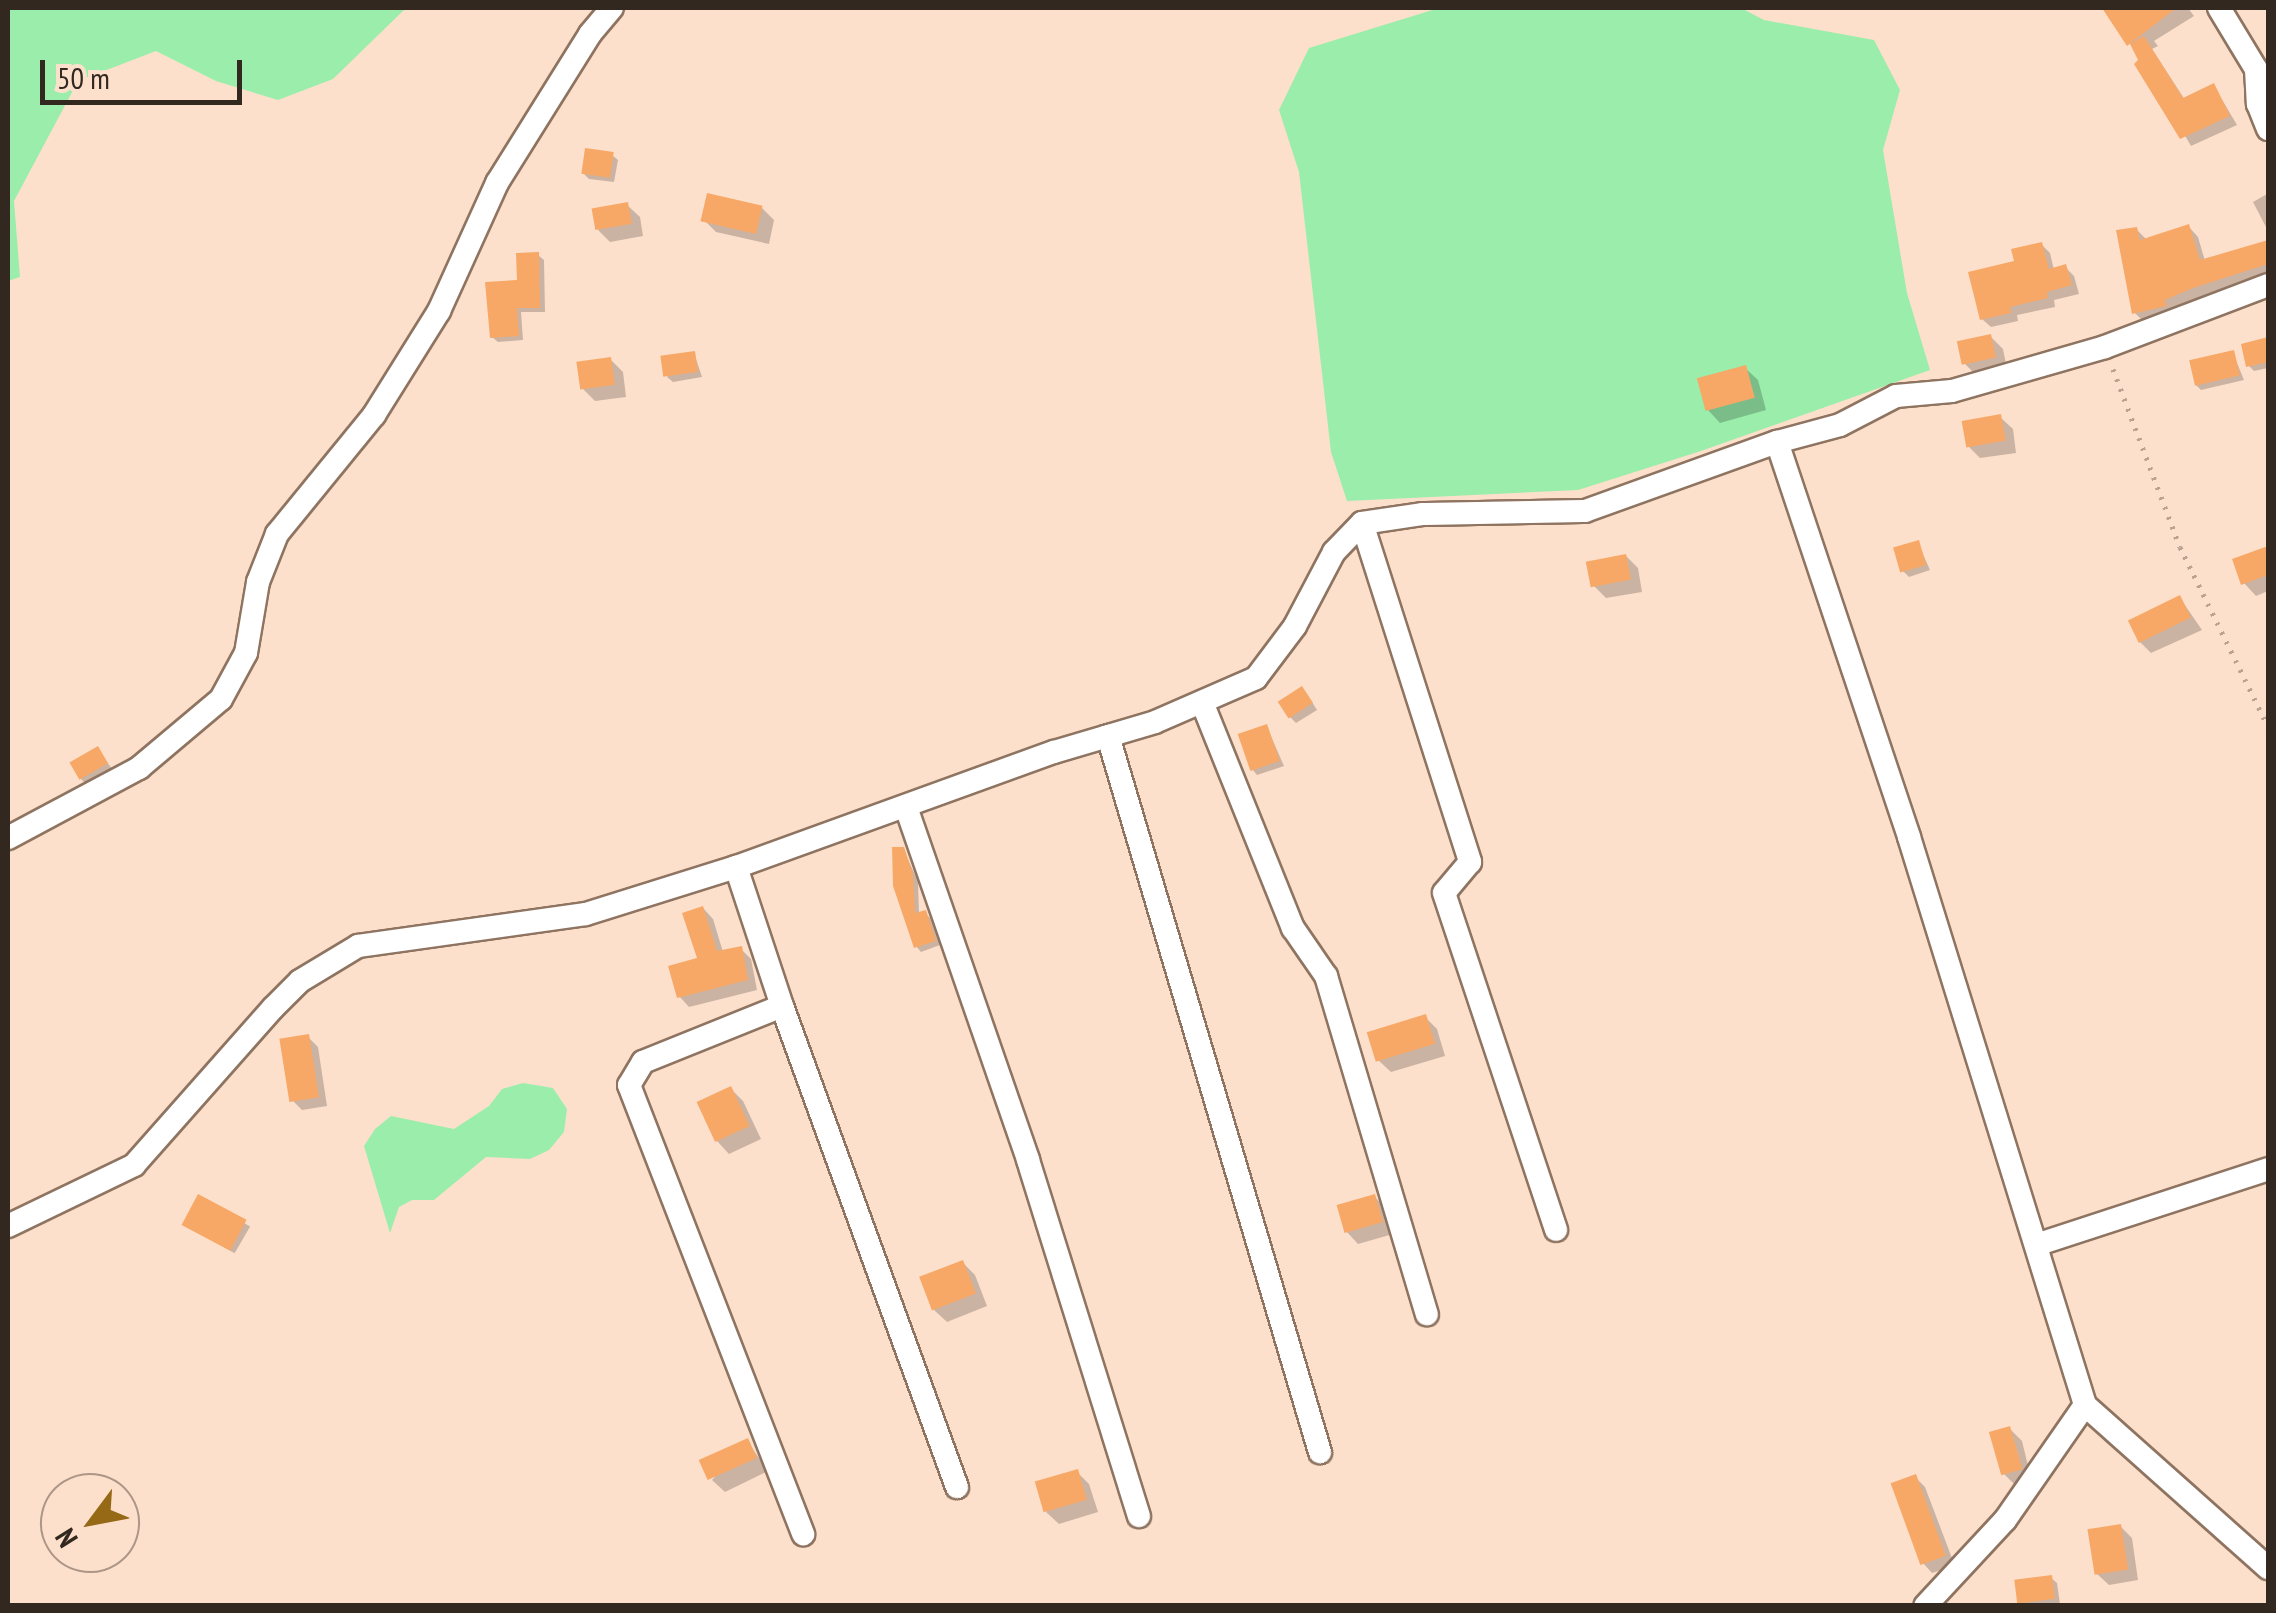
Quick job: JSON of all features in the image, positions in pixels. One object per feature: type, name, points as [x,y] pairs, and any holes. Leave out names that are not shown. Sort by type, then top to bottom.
[{"type":"street","points":[[8,838],[139,768],[222,699],[246,653],[258,582],[277,534],[374,415],[439,311],[496,183],[590,34],[612,8]]},
{"type":"street","points":[[2219,8],[2256,69],[2258,104],[2268,129]]},
{"type":"street","points":[[8,1226],[134,1166],[286,994],[358,946],[586,914],[906,808],[1202,702],[1256,678],[1295,626],[1334,552],[1362,522],[1423,514],[1585,511],[1777,442],[1840,425],[1896,396],[1952,391],[2105,347],[2268,285]]},
{"type":"street","points":[[1777,442],[2039,1244],[2085,1405],[2268,1568]]},
{"type":"street","points":[[1362,522],[1470,862],[1444,893],[1556,1230]]},
{"type":"street","points":[[1202,702],[1293,928],[1326,976],[1427,1314]]},
{"type":"street","points":[[1108,736],[1320,1452]]},
{"type":"street","points":[[906,808],[1028,1160],[1138,1516]]},
{"type":"street","points":[[736,867],[782,1006],[957,1488]]},
{"type":"street","points":[[782,1006],[643,1062],[629,1086],[803,1534]]},
{"type":"street","points":[[2039,1244],[2268,1169]]},
{"type":"street","points":[[1925,1606],[2006,1520],[2085,1405]]},
{"type":"path","points":[[2105,347],[2180,547],[2268,728]]},
{"type":"green space","points":[[8,8],[406,8],[333,79],[278,100],[216,81],[156,51],[78,81],[14,201],[20,277],[8,281]]},
{"type":"green space","points":[[1439,8],[1741,8],[1764,20],[1874,40],[1900,90],[1883,150],[1907,293],[1930,370],[1578,490],[1347,501],[1331,452],[1299,172],[1279,110],[1309,48]]},
{"type":"green space","points":[[523,1083],[553,1088],[567,1109],[564,1132],[549,1150],[530,1159],[486,1157],[434,1200],[412,1200],[399,1207],[390,1233],[364,1146],[375,1129],[391,1116],[454,1129],[489,1106],[502,1089]]},
{"type":"building","points":[[2102,8],[2176,8],[2127,46]]},
{"type":"building","points":[[2144,36],[2183,98],[2214,83],[2230,116],[2180,139],[2134,64],[2138,60],[2130,44]]},
{"type":"building","points":[[585,148],[614,152],[610,178],[581,174]]},
{"type":"building","points":[[707,193],[763,206],[756,234],[700,221]]},
{"type":"building","points":[[628,202],[632,224],[595,230],[592,208]]},
{"type":"building","points":[[2189,224],[2200,260],[2268,240],[2268,264],[2193,288],[2165,300],[2167,306],[2132,314],[2116,230],[2137,227],[2140,240]]},
{"type":"building","points":[[2042,242],[2049,269],[2066,264],[2072,285],[2047,292],[2048,298],[2010,307],[2011,313],[1980,320],[1968,272],[2014,261],[2011,249]]},
{"type":"building","points":[[539,252],[540,308],[517,308],[519,336],[490,338],[485,282],[517,280],[516,253]]},
{"type":"building","points":[[1991,334],[1996,357],[1962,365],[1957,341]]},
{"type":"building","points":[[2268,337],[2268,362],[2246,367],[2241,344]]},
{"type":"building","points":[[2234,350],[2240,375],[2195,386],[2189,360]]},
{"type":"building","points":[[695,351],[698,372],[663,377],[660,356]]},
{"type":"building","points":[[611,357],[615,385],[580,390],[576,362]]},
{"type":"building","points":[[1746,365],[1755,398],[1706,411],[1697,378]]},
{"type":"building","points":[[2001,414],[2006,441],[1966,448],[1962,421]]},
{"type":"building","points":[[1919,540],[1926,565],[1900,572],[1893,547]]},
{"type":"building","points":[[2268,546],[2268,575],[2241,585],[2232,559]]},
{"type":"building","points":[[1626,554],[1631,580],[1591,587],[1586,562]]},
{"type":"building","points":[[2180,595],[2191,617],[2139,643],[2128,620]]},
{"type":"building","points":[[1302,686],[1313,703],[1289,719],[1278,702]]},
{"type":"building","points":[[1267,724],[1280,761],[1250,771],[1238,734]]},
{"type":"building","points":[[98,746],[108,763],[79,780],[69,762]]},
{"type":"building","points":[[892,847],[904,847],[913,874],[915,913],[926,910],[936,941],[914,948],[893,886]]},
{"type":"building","points":[[703,906],[717,951],[742,946],[748,980],[677,998],[668,966],[697,958],[682,913]]},
{"type":"building","points":[[1426,1014],[1435,1044],[1376,1062],[1367,1032]]},
{"type":"building","points":[[309,1034],[319,1097],[289,1102],[279,1039]]},
{"type":"building","points":[[731,1086],[750,1126],[715,1142],[697,1102]]},
{"type":"building","points":[[198,1194],[247,1220],[230,1251],[182,1225]]},
{"type":"building","points":[[1375,1194],[1383,1222],[1345,1233],[1337,1205]]},
{"type":"building","points":[[963,1260],[976,1294],[932,1310],[919,1277]]},
{"type":"building","points":[[2010,1426],[2022,1469],[2001,1475],[1989,1432]]},
{"type":"building","points":[[748,1438],[757,1458],[708,1480],[699,1460]]},
{"type":"building","points":[[1078,1469],[1087,1500],[1044,1512],[1035,1481]]},
{"type":"building","points":[[1916,1474],[1946,1556],[1920,1565],[1891,1483]]},
{"type":"building","points":[[2121,1524],[2128,1569],[2095,1575],[2087,1529]]},
{"type":"building","points":[[2052,1575],[2055,1599],[2017,1603],[2014,1580]]}]
